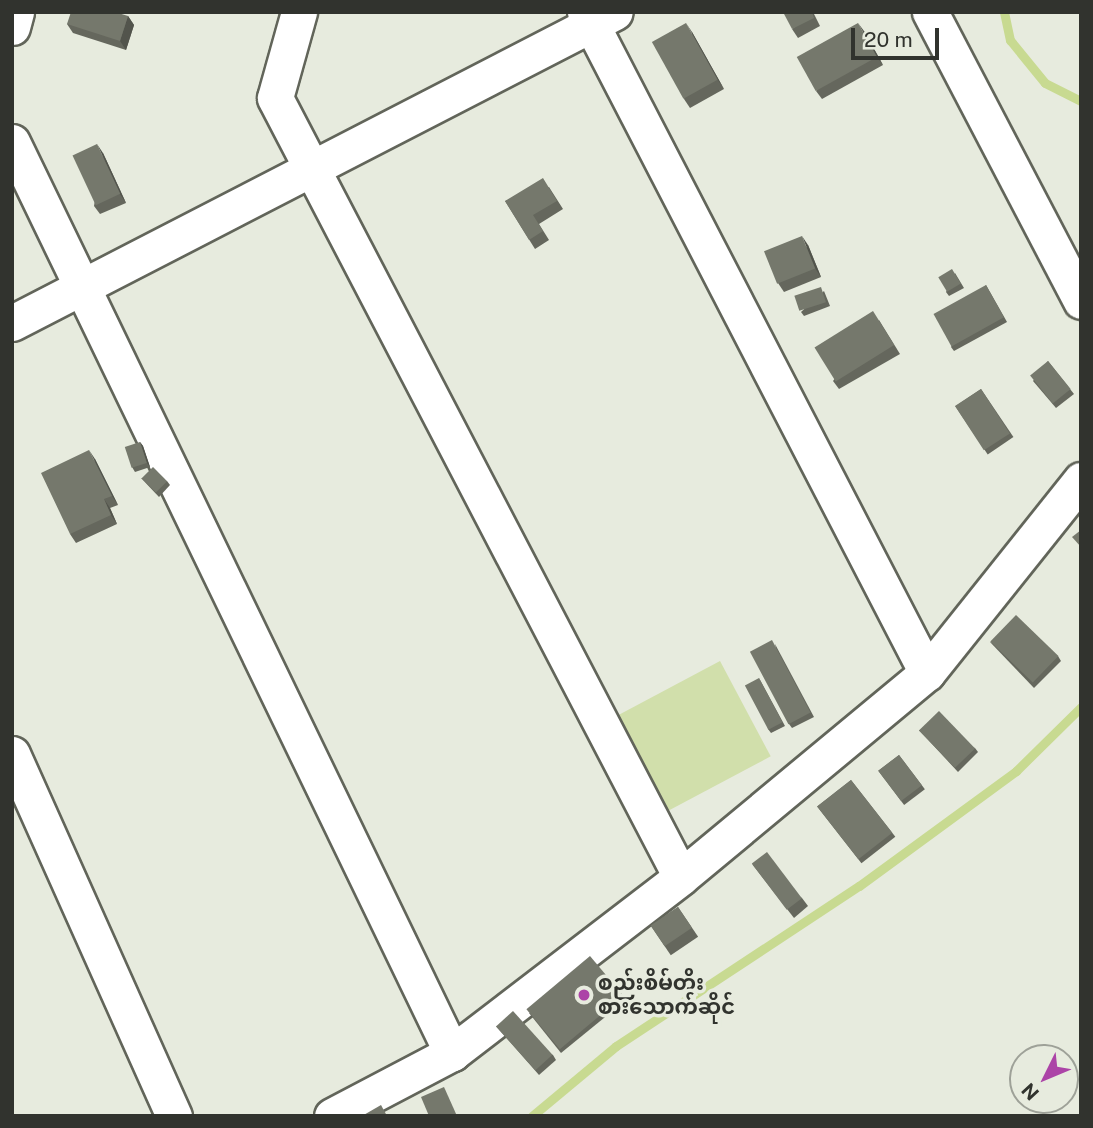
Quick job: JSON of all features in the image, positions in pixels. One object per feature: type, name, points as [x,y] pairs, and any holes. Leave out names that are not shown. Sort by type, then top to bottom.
[{"type":"street","points":[[12,27],[16,12]]},
{"type":"street","points":[[299,12],[275,98],[309,169],[681,877]]},
{"type":"street","points":[[930,12],[1081,302]]},
{"type":"street","points":[[12,323],[86,287],[597,16],[928,673]]},
{"type":"street","points":[[12,142],[86,287],[452,1053]]},
{"type":"street","points":[[332,1116],[452,1053],[681,877],[928,673],[1081,480]]},
{"type":"street","points":[[12,754],[174,1116]]},
{"type":"green space","points":[[720,661],[771,756],[668,811],[618,715]]},
{"type":"building","points":[[71,12],[115,12],[128,16],[120,41],[67,24]]},
{"type":"building","points":[[783,12],[812,12],[814,18],[792,29]]},
{"type":"building","points":[[686,23],[718,80],[683,99],[652,42]]},
{"type":"building","points":[[858,23],[877,57],[816,91],[797,57]]},
{"type":"building","points":[[97,144],[120,194],[96,205],[73,155]]},
{"type":"building","points":[[543,178],[557,201],[533,215],[543,231],[529,240],[505,201]]},
{"type":"building","points":[[802,236],[815,268],[777,284],[764,251]]},
{"type":"building","points":[[952,269],[961,284],[947,292],[938,277]]},
{"type":"building","points":[[986,285],[1004,317],[951,346],[934,314]]},
{"type":"building","points":[[821,287],[826,302],[799,311],[794,296]]},
{"type":"building","points":[[873,311],[894,345],[836,381],[814,348]]},
{"type":"building","points":[[1048,361],[1071,389],[1053,403],[1030,375]]},
{"type":"building","points":[[981,389],[1010,433],[984,450],[955,406]]},
{"type":"building","points":[[140,442],[147,463],[132,468],[125,447]]},
{"type":"building","points":[[89,450],[112,496],[104,499],[111,515],[70,534],[41,473]]},
{"type":"building","points":[[153,467],[167,481],[156,492],[142,478]]},
{"type":"building","points":[[1081,530],[1081,547],[1072,537]]},
{"type":"building","points":[[1016,615],[1058,656],[1033,683],[990,642]]},
{"type":"building","points":[[772,640],[810,712],[788,724],[750,652]]},
{"type":"building","points":[[759,678],[782,722],[768,730],[745,686]]},
{"type":"building","points":[[939,711],[975,748],[955,768],[919,730]]},
{"type":"building","points":[[899,755],[922,785],[901,801],[878,771]]},
{"type":"building","points":[[851,780],[892,833],[858,859],[817,806]]},
{"type":"building","points":[[767,852],[802,898],[787,910],[752,863]]},
{"type":"building","points":[[678,907],[692,928],[665,946],[651,925]]},
{"type":"building","points":[[590,956],[623,996],[560,1049],[526,1009]]},
{"type":"building","points":[[513,1011],[552,1055],[535,1070],[496,1026]]},
{"type":"building","points":[[444,1087],[457,1116],[429,1116],[421,1097]]},
{"type":"building","points":[[381,1105],[387,1116],[362,1116]]},
{"type":"waterway","points":[[1004,12],[1010,40],[1045,83],[1081,101]]},
{"type":"waterway","points":[[532,1116],[616,1046],[859,886],[1016,771],[1081,707]]},
{"type":"place","name":"စည်းစိမ်တိုး စားသောက်ဆိုင်","points":[[584,995]]}]
